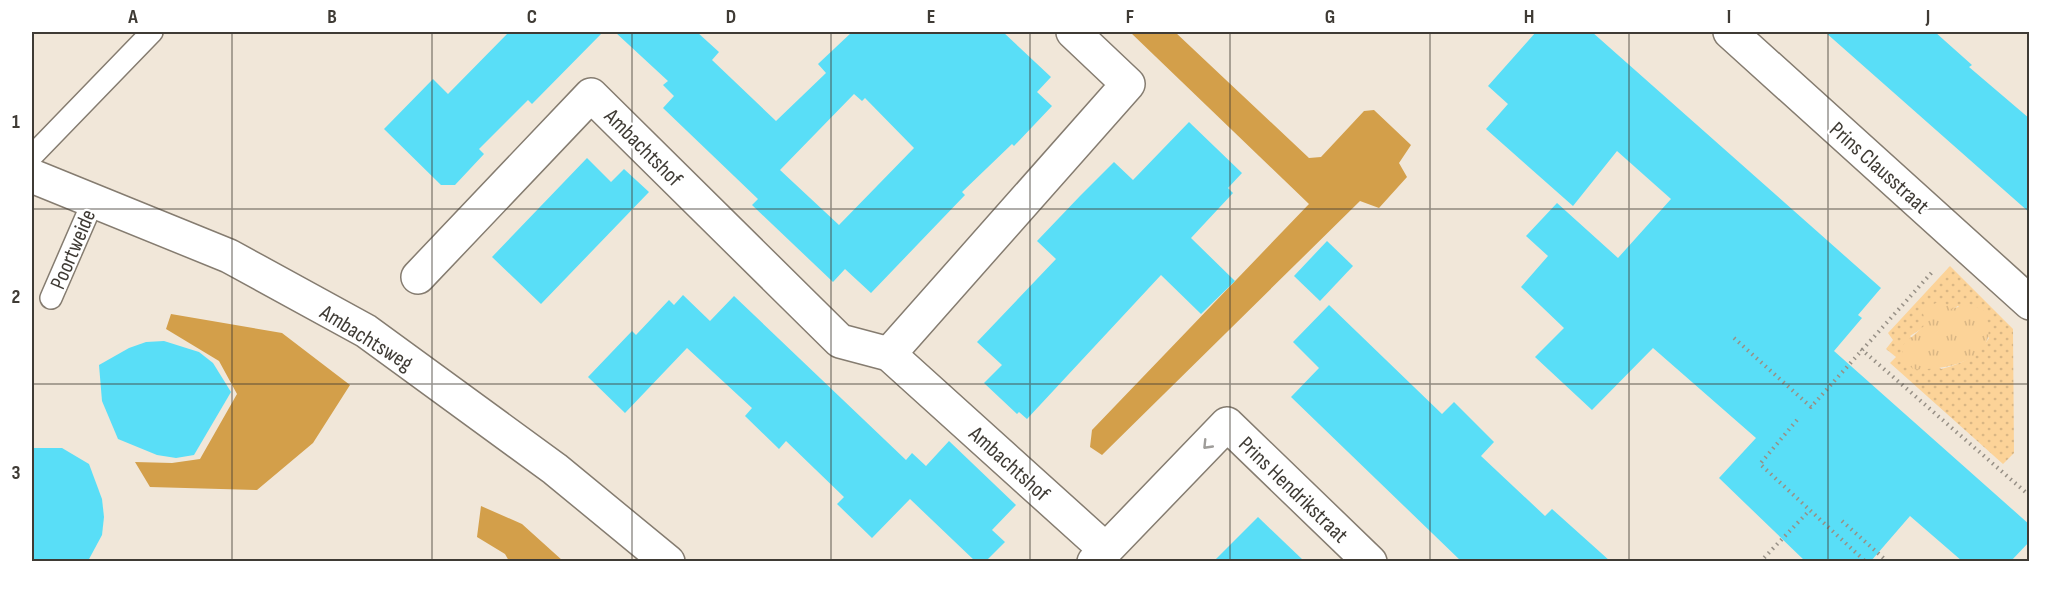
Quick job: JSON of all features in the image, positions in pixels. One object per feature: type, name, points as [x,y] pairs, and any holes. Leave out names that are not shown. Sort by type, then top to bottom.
[{"type":"street","points":[[889,354],[1128,84],[1073,32]]},
{"type":"street","name":"Prins Clausstraat","points":[[1730,32],[2030,303]]},
{"type":"street","name":"Ambachtshof","points":[[418,277],[591,95],[840,341],[889,354],[1099,555]]},
{"type":"street","name":"Ambachtsweg","points":[[32,176],[94,199],[229,256],[366,331],[555,469],[666,561]]},
{"type":"street","name":"Prins Hendrikstraat","points":[[1099,555],[1227,424],[1370,561]]},
{"type":"lane","points":[[32,156],[152,32]]},
{"type":"lane","name":"Poortweide","points":[[51,298],[94,199]]},
{"type":"path","points":[[1734,338],[1811,407],[1961,241]]},
{"type":"path","points":[[1861,349],[2030,496]]},
{"type":"path","points":[[1797,420],[1760,464],[1866,561]]},
{"type":"path","points":[[1760,561],[1809,511]]},
{"type":"path","points":[[1842,521],[1888,561]]},
{"type":"green space","points":[[1950,266],[2013,329],[2014,453],[2003,464],[1890,363],[1896,357],[1886,349],[1893,340],[1888,333]],"holes":[[[1958,306],[1989,338],[1980,350],[1969,358],[1941,369],[1910,336]]]},
{"type":"green space","points":[[1942,300],[1951,309],[1969,304],[1983,310],[1988,326],[1987,340],[1981,350],[1957,364],[1913,369],[1903,359],[1902,346],[1926,324],[1922,310]]},
{"type":"shaded area","points":[[1130,32],[1175,32],[1309,158],[1321,157],[1364,111],[1374,110],[1411,145],[1399,163],[1407,177],[1379,208],[1360,201],[1102,455],[1090,447],[1092,430],[1309,204]]},
{"type":"shaded area","points":[[171,314],[282,333],[350,385],[313,443],[257,490],[150,487],[135,462],[172,463],[200,459],[237,394],[219,361],[166,329]]},
{"type":"shaded area","points":[[481,506],[522,524],[563,561],[509,561],[505,554],[477,537]]},
{"type":"building","points":[[509,32],[603,32],[532,104],[528,100],[479,149],[484,154],[455,185],[441,185],[384,129],[433,79],[448,94]]},
{"type":"building","points":[[615,32],[697,32],[719,52],[712,60],[776,121],[826,73],[818,64],[852,32],[1003,32],[1051,77],[1037,92],[1052,106],[1014,146],[1012,144],[962,192],[965,195],[871,293],[845,269],[833,282],[752,205],[758,199],[663,108],[674,96],[663,85],[668,81]],"holes":[[[854,94],[862,101],[865,98],[914,148],[839,225],[780,170]]]},
{"type":"building","points":[[1536,32],[1592,32],[1881,288],[1858,315],[1862,318],[1834,351],[2030,525],[2030,541],[2011,561],[1962,561],[1910,516],[1871,561],[1805,561],[1719,478],[1756,438],[1653,348],[1592,410],[1535,357],[1564,328],[1521,287],[1548,256],[1526,236],[1557,203],[1618,258],[1671,199],[1617,151],[1573,206],[1486,129],[1508,104],[1488,86]]},
{"type":"building","points":[[1825,32],[1935,32],[1972,65],[1969,67],[2030,119],[2030,213]]},
{"type":"building","points":[[1189,122],[1242,173],[1228,188],[1233,193],[1191,238],[1235,281],[1201,314],[1161,275],[1027,419],[1019,412],[1017,414],[984,383],[1002,365],[977,342],[1056,259],[1037,241],[1080,196],[1114,162],[1133,180]]},
{"type":"building","points":[[587,158],[611,182],[624,169],[649,192],[541,304],[492,257]]},
{"type":"building","points":[[1327,241],[1353,266],[1320,301],[1294,276]]},
{"type":"building","points":[[683,295],[710,321],[734,296],[906,460],[912,453],[926,466],[949,441],[1016,505],[992,530],[1005,542],[986,561],[975,561],[910,499],[872,538],[837,504],[844,497],[786,441],[779,449],[745,416],[752,408],[687,348],[625,413],[588,377],[632,331],[636,335],[669,300],[674,305]]},
{"type":"building","points":[[1329,305],[1442,414],[1454,402],[1494,442],[1481,456],[1545,516],[1552,509],[1610,561],[1461,561],[1291,397],[1319,368],[1293,342]]},
{"type":"building","points":[[164,341],[199,352],[213,363],[231,392],[194,455],[176,458],[157,455],[118,439],[102,401],[99,365],[129,348],[146,342]]},
{"type":"building","points":[[32,448],[62,448],[89,464],[102,499],[104,517],[102,535],[88,561],[32,561]]},
{"type":"building","points":[[1258,517],[1304,561],[1214,561]]}]
